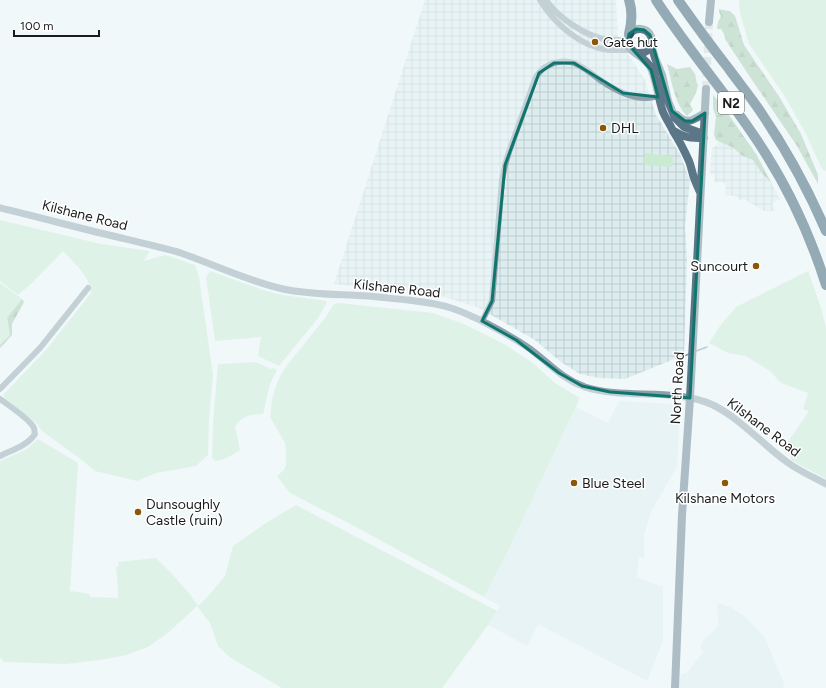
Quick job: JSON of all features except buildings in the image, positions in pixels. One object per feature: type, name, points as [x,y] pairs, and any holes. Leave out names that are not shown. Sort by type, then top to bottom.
[{"type":"highway","points":[[628,36],[632,19],[629,0]]},
{"type":"highway","name":"N2","points":[[656,0],[668,19],[750,130],[771,162],[810,239],[826,285]]},
{"type":"highway","name":"N2","points":[[678,0],[759,109],[781,142],[818,211],[826,231]]},
{"type":"main road","points":[[709,22],[711,0]]},
{"type":"main road","points":[[701,195],[690,163],[673,129],[667,121],[650,68],[646,61],[627,43],[628,36],[636,29],[644,30],[650,35],[655,58],[662,75],[668,101],[678,123],[698,132],[704,138]]},
{"type":"main road","points":[[634,51],[644,53],[652,44]]},
{"type":"main road","name":"North Road","points":[[675,688],[682,515],[690,398],[706,89]]},
{"type":"main road","points":[[672,111],[679,118],[688,121],[692,121],[705,113]]},
{"type":"main road","points":[[673,129],[683,136],[691,138],[704,138]]},
{"type":"street","points":[[540,0],[558,23],[574,36],[586,43],[608,50],[634,51]]},
{"type":"street","points":[[546,0],[550,6],[564,19],[599,38],[607,40],[628,36]]},
{"type":"street","points":[[482,321],[492,301],[502,180],[505,165],[534,82],[539,73],[554,63],[565,61],[574,63],[623,93],[648,98],[658,96]]},
{"type":"street","name":"Kilshane Road","points":[[0,208],[160,247],[285,290],[331,295],[367,296],[431,302],[452,308],[482,321],[516,340],[559,373],[582,386],[610,392],[690,398],[701,400],[714,406],[730,416],[788,462],[807,475],[826,484]]},
{"type":"street","points":[[0,390],[40,348],[88,288]]},
{"type":"street","points":[[0,399],[24,416],[34,428],[35,434],[24,445],[0,456]]},
{"type":"highlighted area","points":[[636,29],[644,30],[650,35],[672,111],[685,121],[692,121],[705,113],[690,398],[610,392],[582,386],[559,373],[516,340],[482,321],[492,301],[505,165],[539,73],[554,63],[574,63],[623,93],[658,97],[651,70],[627,43],[629,34]]},
{"type":"shaded area","points":[[425,0],[616,0],[618,39],[645,80],[656,115],[680,154],[690,181],[685,226],[687,257],[684,355],[625,379],[599,378],[580,374],[561,362],[535,340],[479,308],[432,293],[334,284]]},
{"type":"shaded area","points":[[719,140],[756,154],[780,199],[772,204],[775,211],[764,211],[744,199],[740,200],[737,196],[725,195],[726,183],[714,182],[715,175],[711,174],[710,172],[712,148],[716,146]]},
{"type":"shaded area","points":[[619,401],[672,404],[677,407],[680,412],[677,467],[651,512],[644,535],[644,559],[639,556],[637,577],[663,587],[663,641],[647,681],[538,624],[527,646],[488,625],[500,606],[484,597],[506,555],[576,407],[608,423]]},
{"type":"shaded area","points":[[717,603],[730,607],[743,615],[764,636],[785,686],[783,688],[679,688],[682,674],[687,673],[703,652],[700,646],[705,638],[718,626]]},
{"type":"green space","points":[[739,0],[826,0],[826,171],[822,169],[805,132],[784,95],[749,44],[740,13]]},
{"type":"green space","points":[[719,9],[730,11],[735,16],[744,45],[780,98],[801,134],[818,175],[818,184],[797,146],[725,39],[721,29],[717,29],[721,16]]},
{"type":"green space","points":[[667,64],[677,69],[690,67],[695,74],[698,85],[696,93],[690,104],[693,110],[687,116],[676,98]]},
{"type":"green space","points":[[713,95],[722,105],[756,154],[772,184],[753,160],[741,155],[734,148],[716,140],[714,135],[716,117],[713,108]]},
{"type":"green space","points":[[645,153],[671,156],[673,160],[672,167],[644,165]]},
{"type":"green space","points":[[0,220],[101,244],[150,251],[144,261],[165,255],[195,265],[199,277],[213,375],[208,455],[196,466],[156,473],[137,481],[95,471],[42,431],[37,424],[5,398],[3,395],[46,350],[91,293],[88,281],[80,269],[63,251],[32,283],[18,295],[0,281]]},
{"type":"green space","points":[[210,271],[266,291],[327,301],[318,318],[279,366],[258,356],[261,337],[215,341],[206,277]]},
{"type":"green space","points":[[808,271],[821,308],[826,328],[826,479],[791,460],[791,455],[795,447],[787,443],[809,411],[803,409],[808,393],[781,383],[770,371],[746,356],[728,353],[709,343],[720,326],[736,307]]},
{"type":"green space","points":[[0,283],[22,299],[7,318],[10,335],[0,345]]},
{"type":"green space","points":[[22,299],[24,302],[12,324],[12,335],[0,348],[0,345],[10,335],[7,318]]},
{"type":"green space","points":[[339,303],[433,313],[464,324],[506,345],[533,363],[555,383],[580,398],[506,555],[484,597],[358,528],[290,493],[277,476],[284,470],[286,465],[286,451],[285,443],[270,417],[275,389],[280,376],[288,364],[325,318],[334,304]]},
{"type":"green space","points":[[256,362],[271,369],[273,368],[277,370],[270,384],[263,414],[255,414],[241,420],[235,426],[240,450],[225,459],[215,461],[212,458],[213,423],[218,364]]},
{"type":"green space","points":[[38,439],[78,463],[70,591],[89,594],[90,597],[118,598],[116,567],[119,566],[118,562],[156,558],[189,593],[198,606],[225,576],[233,546],[266,523],[296,505],[497,611],[442,688],[282,688],[231,658],[218,646],[210,623],[197,606],[169,632],[148,647],[126,655],[66,664],[4,662],[0,657],[0,461],[27,449]]},
{"type":"waterway","points":[[696,351],[707,347]]},
{"type":"waterway","points":[[677,359],[689,354]]},
{"type":"tunnel","points":[[706,89],[709,22]]},
{"type":"place","name":"Gate hut","points":[[595,42]]},
{"type":"place","name":"DHL","points":[[603,128]]},
{"type":"place","name":"Suncourt","points":[[756,266]]},
{"type":"place","name":"Blue Steel","points":[[574,483]]},
{"type":"place","name":"Kilshane Motors","points":[[725,483]]},
{"type":"place","name":"Dunsoughly Castle (ruin)","points":[[138,512]]}]
